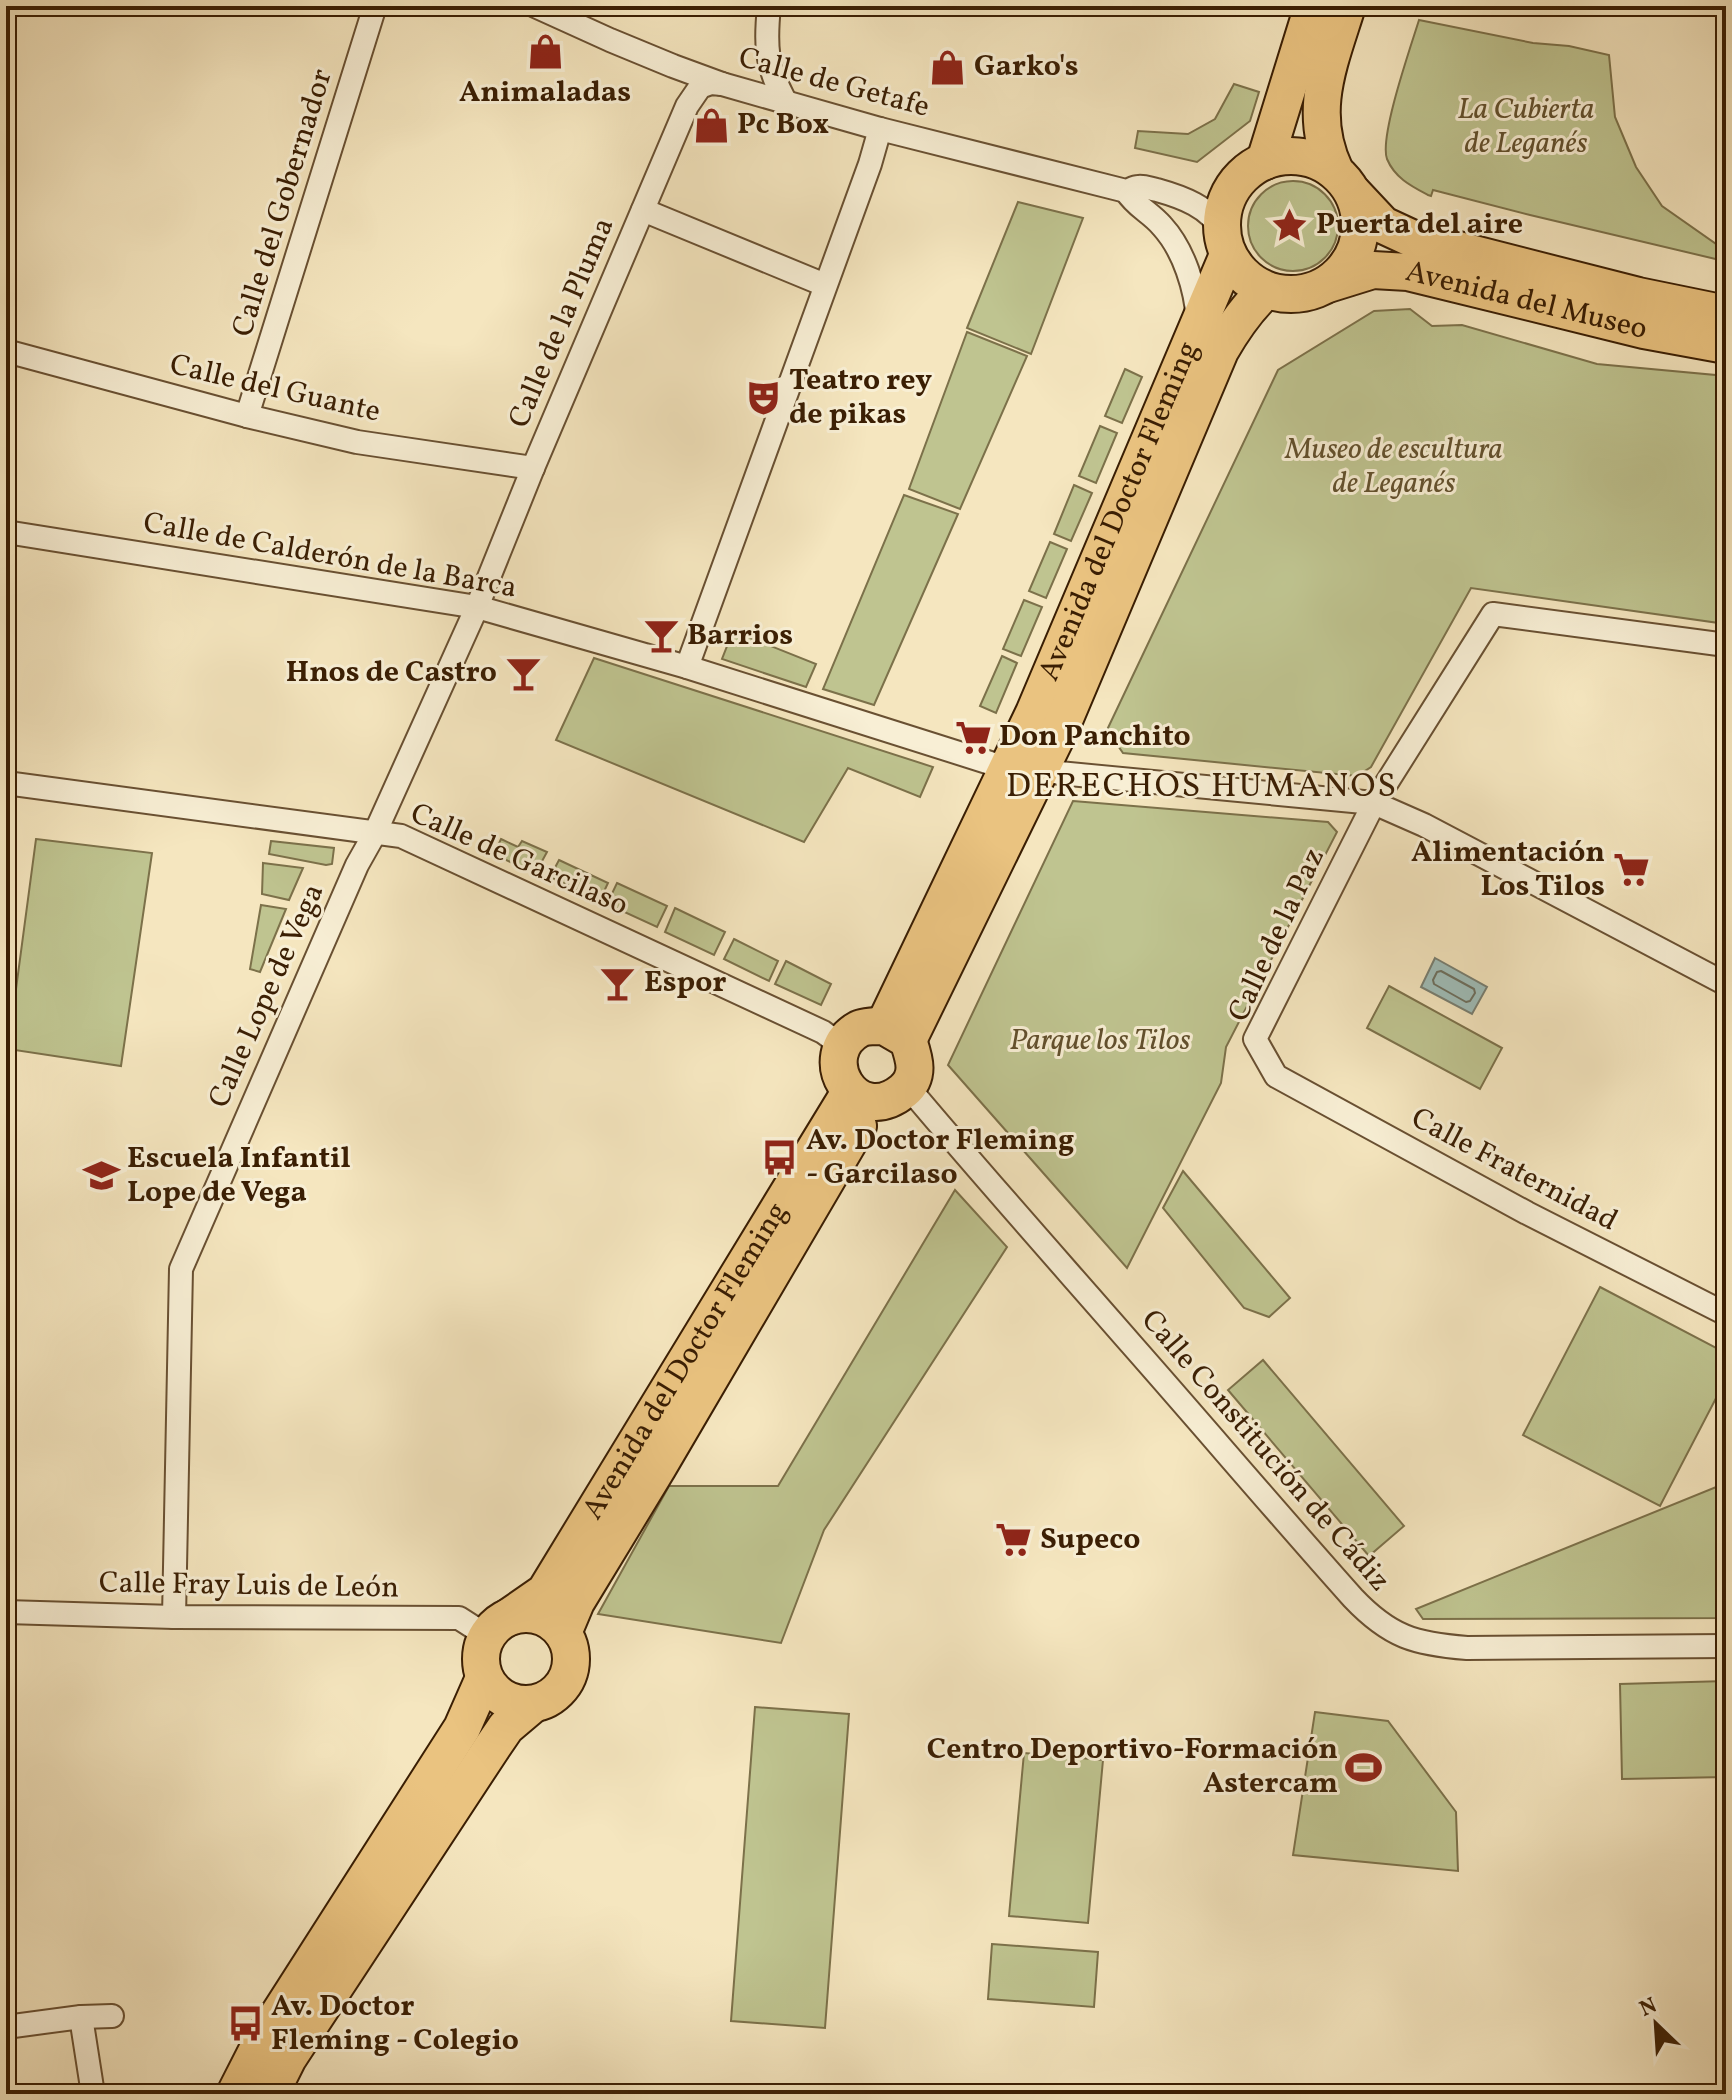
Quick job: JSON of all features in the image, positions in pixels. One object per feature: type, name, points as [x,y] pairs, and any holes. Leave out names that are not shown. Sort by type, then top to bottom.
[{"type":"main road","points":[[1265,161],[1313,6]]},
{"type":"main road","points":[[1344,182],[1319,162],[1302,156],[1283,156],[1250,169],[1228,196],[1223,213],[1225,243],[1244,276],[1266,290],[1287,295],[1309,292],[1328,284],[1347,266],[1358,243],[1361,218],[1344,182],[1329,157],[1322,133],[1322,98],[1326,75],[1347,6]]},
{"type":"main road","name":"Avenida del Museo","points":[[1344,182],[1383,225],[1411,238],[1638,296],[1726,314]]},
{"type":"main road","name":"Avenida del Doctor Fleming","points":[[896,1033],[1006,768],[1034,713],[1198,324],[1225,243]]},
{"type":"main road","name":"Avenida del Museo","points":[[1328,284],[1373,270],[1423,274],[1632,328],[1726,345]]},
{"type":"main road","name":"Avenida del Doctor Fleming","points":[[896,1033],[1042,768],[1220,351],[1234,326],[1266,290]]},
{"type":"main road","points":[[860,1029],[896,1033],[916,1065],[908,1087],[892,1100],[861,1098],[838,1071],[842,1046],[860,1029]]},
{"type":"main road","name":"Avenida del Doctor Fleming","points":[[498,1626],[545,1592],[861,1098]]},
{"type":"main road","name":"Avenida del Doctor Fleming","points":[[563,1633],[576,1602],[667,1453],[861,1098]]},
{"type":"main road","points":[[270,2094],[288,2058],[506,1727],[532,1705],[547,1700],[559,1691],[568,1678],[572,1662],[570,1647],[563,1633],[553,1622],[539,1615],[523,1614],[498,1626],[481,1649],[480,1664],[484,1678],[503,1699],[532,1705]]},
{"type":"main road","points":[[235,2094],[263,2039],[462,1728],[484,1678]]},
{"type":"street","name":"Calle del Gobernador","points":[[247,416],[375,6]]},
{"type":"street","name":"Calle de Getafe","points":[[535,6],[722,84],[880,129],[1126,191],[1139,186],[1162,192],[1188,201],[1210,215],[1216,220],[1225,243]]},
{"type":"street","points":[[769,6],[768,60],[785,101]]},
{"type":"street","name":"Calle de la Pluma","points":[[477,607],[691,96],[705,84],[722,84]]},
{"type":"street","points":[[687,667],[870,164],[880,129]]},
{"type":"street","points":[[1126,191],[1133,204],[1161,225],[1176,245],[1192,288],[1198,324]]},
{"type":"street","points":[[643,210],[825,285]]},
{"type":"street","name":"Calle del Guante","points":[[6,351],[247,416],[357,442],[533,468]]},
{"type":"street","name":"Calle de Calderón de la Barca","points":[[6,532],[477,607],[687,667],[1006,768]]},
{"type":"street","name":"Calle Lope de Vega","points":[[174,1617],[181,1269],[357,865],[375,833],[477,607]]},
{"type":"street","name":"Calle de la Paz","points":[[1276,1076],[1255,1039],[1374,803],[1493,614],[1726,645]]},
{"type":"street","points":[[1042,768],[1059,773],[1374,803],[1438,832],[1726,984]]},
{"type":"street","name":"Calle de Garcilaso","points":[[6,783],[401,836],[823,1032],[842,1046]]},
{"type":"street","name":"Calle Fraternidad","points":[[1276,1076],[1527,1213],[1726,1314]]},
{"type":"street","name":"Calle Constitución de Cádiz","points":[[908,1087],[1245,1477],[1368,1614],[1387,1628],[1409,1640],[1467,1648],[1726,1646]]},
{"type":"street","name":"Calle Fray Luis de León","points":[[6,1612],[174,1617],[459,1618],[498,1626]]},
{"type":"street","points":[[6,2027],[112,2016]]},
{"type":"street","points":[[81,2017],[93,2094]]},
{"type":"green space","name":"La Cubierta de Leganés","points":[[1419,20],[1609,55],[1615,117],[1636,167],[1662,206],[1726,251],[1724,261],[1433,190],[1431,196],[1404,181],[1390,166],[1386,148],[1397,91]]},
{"type":"green space","points":[[1234,84],[1259,92],[1250,121],[1197,162],[1135,148],[1138,131],[1188,134],[1215,119]]},
{"type":"green space","points":[[1284,181],[1302,181],[1318,188],[1331,201],[1338,217],[1338,235],[1331,251],[1318,264],[1302,271],[1284,271],[1268,264],[1255,251],[1248,235],[1248,217],[1255,201],[1268,188]]},
{"type":"green space","points":[[1018,202],[1083,218],[1031,354],[967,328]]},
{"type":"green space","name":"Museo de escultura de Leganés","points":[[1410,309],[1432,326],[1462,325],[1597,364],[1726,376],[1726,624],[1471,588],[1371,767],[1357,776],[1123,753],[1107,730],[1278,370],[1374,311]]},
{"type":"green space","points":[[967,332],[1027,356],[960,509],[909,489]]},
{"type":"green space","points":[[1125,369],[1142,377],[1122,423],[1105,416]]},
{"type":"green space","points":[[1100,426],[1117,433],[1096,483],[1079,476]]},
{"type":"green space","points":[[1074,485],[1092,493],[1071,541],[1054,534]]},
{"type":"green space","points":[[904,495],[958,514],[874,705],[823,689]]},
{"type":"green space","points":[[1050,542],[1067,549],[1046,598],[1029,591]]},
{"type":"green space","points":[[1024,600],[1042,607],[1021,656],[1003,649]]},
{"type":"green space","points":[[733,631],[816,664],[806,687],[722,659]]},
{"type":"green space","points":[[1002,656],[1017,663],[996,713],[980,706]]},
{"type":"green space","points":[[594,658],[933,767],[920,797],[848,768],[804,842],[556,740]]},
{"type":"green space","name":"Parque los Tilos","points":[[1073,801],[1328,822],[1337,832],[1226,1047],[1221,1083],[1127,1268],[948,1065]]},
{"type":"green space","points":[[36,839],[152,853],[121,1066],[8,1049]]},
{"type":"green space","points":[[501,839],[518,847],[522,841],[547,852],[535,874],[494,854]]},
{"type":"green space","points":[[271,841],[334,848],[332,864],[269,854]]},
{"type":"green space","points":[[559,860],[608,883],[600,900],[550,877]]},
{"type":"green space","points":[[263,863],[303,868],[289,900],[262,894]]},
{"type":"green space","points":[[617,883],[667,906],[657,927],[607,904]]},
{"type":"green space","points":[[261,905],[286,909],[260,972],[250,969]]},
{"type":"green space","points":[[675,908],[725,932],[714,955],[665,932]]},
{"type":"green space","points":[[734,939],[778,961],[769,981],[724,959]]},
{"type":"green space","points":[[786,961],[831,984],[821,1005],[775,984]]},
{"type":"green space","points":[[1389,986],[1502,1048],[1480,1089],[1367,1028]]},
{"type":"green space","points":[[1183,1171],[1290,1298],[1269,1317],[1244,1308],[1163,1208]]},
{"type":"green space","points":[[955,1190],[1007,1247],[824,1530],[781,1643],[598,1614],[669,1486],[778,1486]]},
{"type":"green space","points":[[1600,1287],[1726,1353],[1726,1379],[1660,1506],[1523,1435]]},
{"type":"green space","points":[[1263,1360],[1404,1526],[1369,1556],[1228,1390]]},
{"type":"green space","points":[[1726,1483],[1726,1618],[1423,1619],[1416,1609]]},
{"type":"green space","points":[[1726,1681],[1726,1777],[1622,1779],[1620,1684]]},
{"type":"green space","points":[[755,1707],[849,1714],[825,2028],[731,2021]]},
{"type":"green space","name":"Centro Deportivo-Formación Astercam","points":[[1315,1712],[1388,1721],[1456,1812],[1458,1871],[1293,1855]]},
{"type":"green space","points":[[1024,1753],[1103,1760],[1088,1923],[1009,1916]]},
{"type":"green space","points":[[992,1944],[1098,1952],[1094,2007],[988,1999]]},
{"type":"water","points":[[1435,958],[1487,987],[1472,1014],[1421,987]]},
{"type":"place","name":"Animaladas","points":[[545,52]]},
{"type":"place","name":"Garko's","points":[[948,67]]},
{"type":"place","name":"Pc Box","points":[[711,125]]},
{"type":"place","name":"Puerta del aire","points":[[1290,225]]},
{"type":"place","name":"Teatro rey de pikas","points":[[763,398]]},
{"type":"place","name":"Barrios","points":[[661,636]]},
{"type":"place","name":"Hnos de Castro","points":[[523,673]]},
{"type":"place","name":"Don Panchito","points":[[973,737]]},
{"type":"place","name":"Alimentación Los Tilos","points":[[1631,870]]},
{"type":"place","name":"Espor","points":[[618,983]]},
{"type":"place","name":"Av. Doctor Fleming - Garcilaso","points":[[780,1158]]},
{"type":"place","name":"Escuela Infantil Lope de Vega","points":[[101,1176]]},
{"type":"place","name":"Supeco","points":[[1014,1540]]},
{"type":"place","name":"Centro Deportivo-Formación Astercam","points":[[1364,1767]]},
{"type":"place","name":"Av. Doctor Fleming - Colegio","points":[[245,2024]]},
{"type":"district","name":"DERECHOS HUMANOS","points":[[1202,787]]}]
